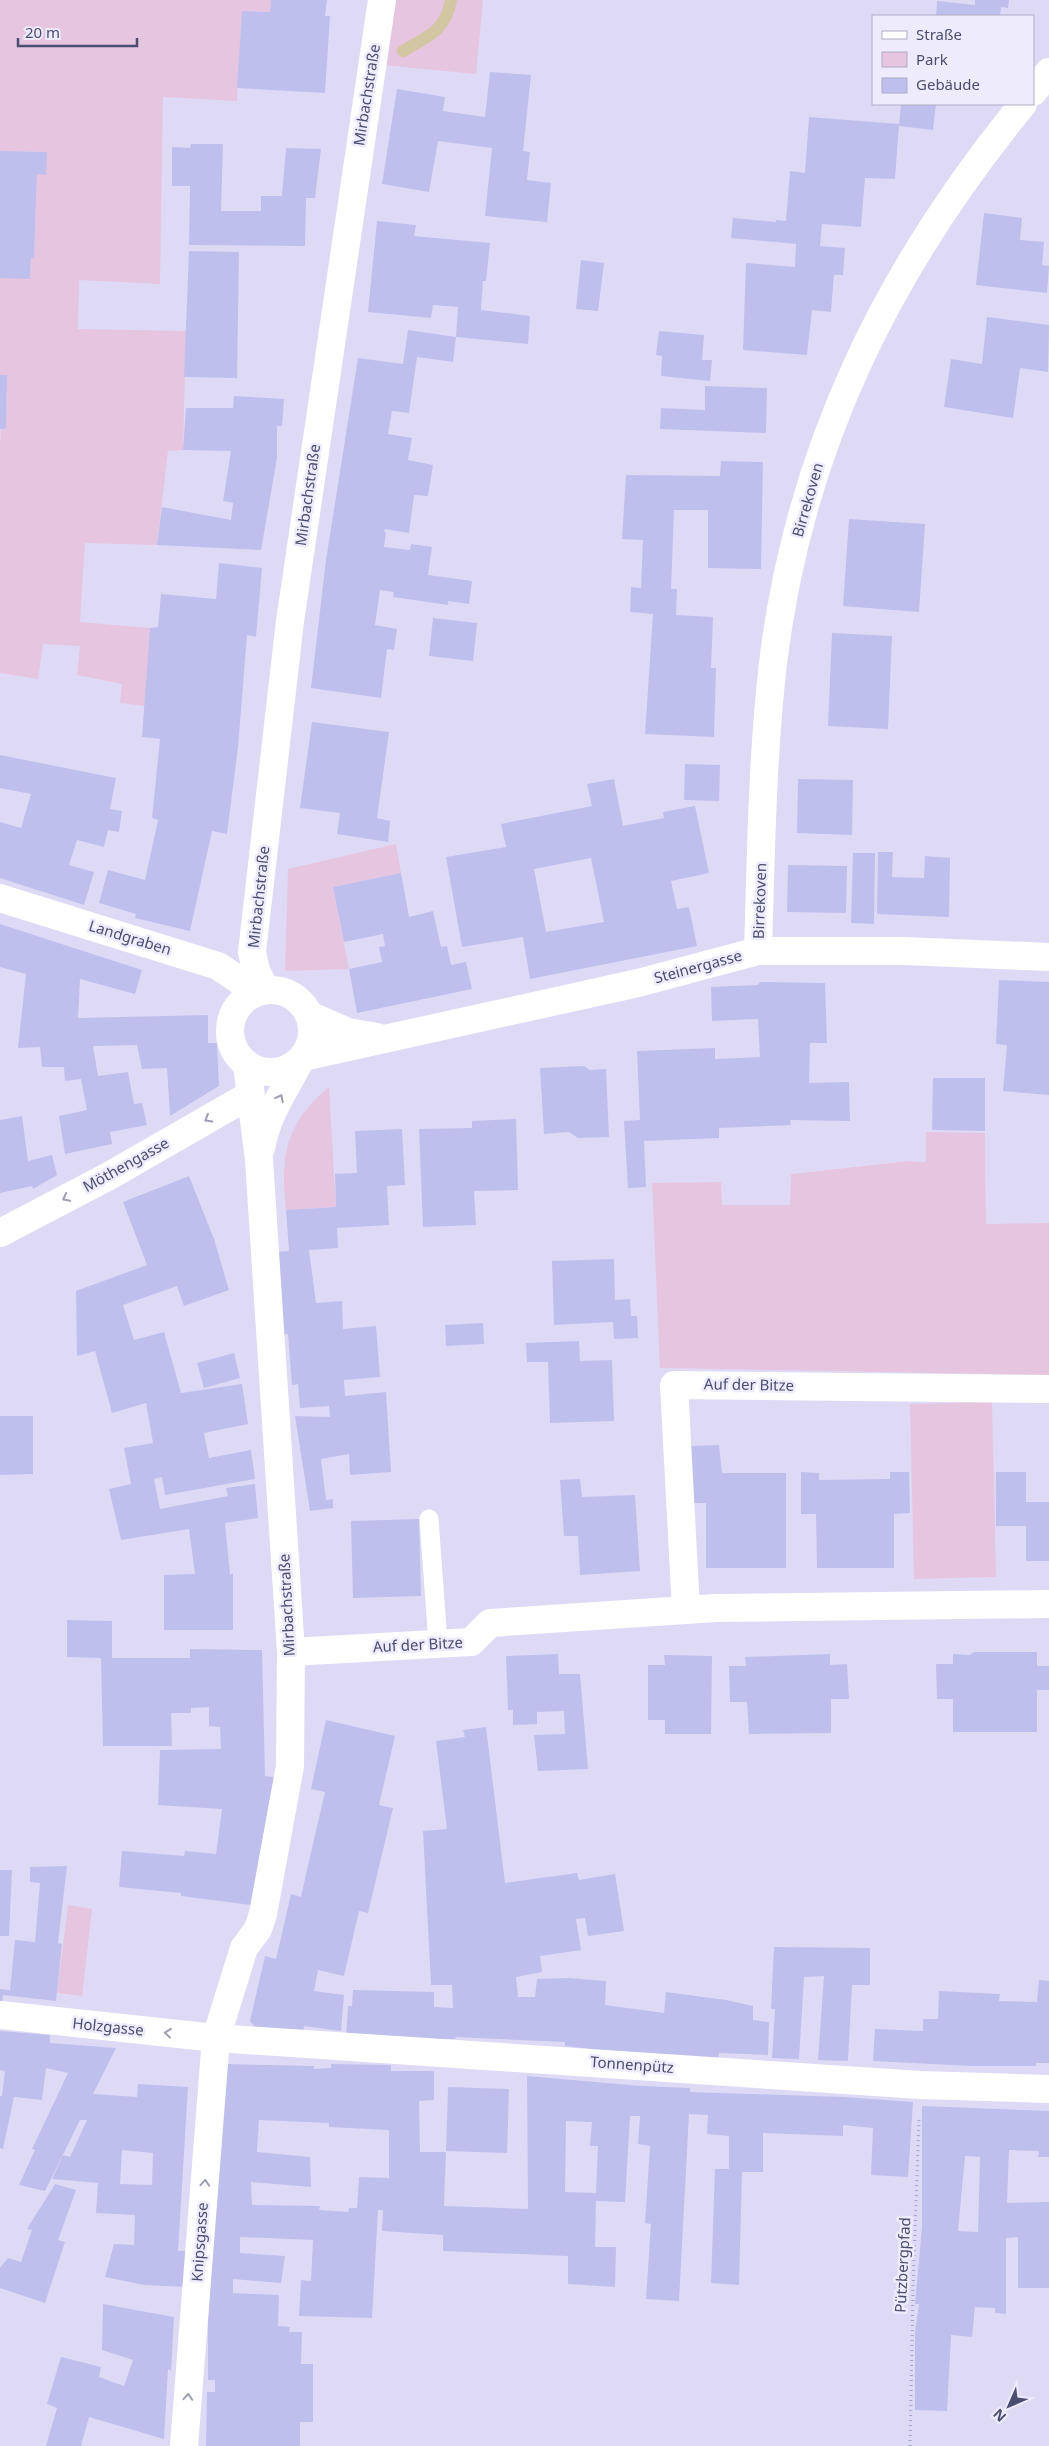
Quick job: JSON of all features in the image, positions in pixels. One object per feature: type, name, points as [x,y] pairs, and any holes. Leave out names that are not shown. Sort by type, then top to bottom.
[{"type":"street","name":"Mirbachstraße","points":[[259,992],[252,952],[290,622],[382,0]]},
{"type":"street","points":[[1034,91],[1049,72]]},
{"type":"street","name":"Birrekoven","points":[[758,951],[766,742],[774,662],[789,569],[811,483],[831,423],[891,294],[948,206],[997,136],[1022,105]]},
{"type":"street","name":"Landgraben","points":[[0,898],[218,966],[259,992]]},
{"type":"street","name":"Steinergasse","points":[[302,1059],[383,1038],[638,983],[758,951],[904,951],[1049,957]]},
{"type":"street","points":[[302,1059],[280,1072],[257,1071],[237,1056],[230,1043],[229,1028],[232,1015],[240,1003],[259,992],[280,991],[292,996],[302,1004],[309,1015]]},
{"type":"street","name":"Mirbachstraße","points":[[259,1160],[266,1126],[312,1037],[309,1015]]},
{"type":"street","name":"Steinergasse","points":[[309,1015],[348,1032],[383,1038]]},
{"type":"street","name":"Mirbachstraße","points":[[216,2038],[244,1948],[258,1929],[267,1898],[290,1766],[291,1652],[259,1160],[247,1065]]},
{"type":"street","name":"Möthengasse","points":[[0,1233],[109,1176],[250,1095]]},
{"type":"street","name":"Auf der Bitze","points":[[686,1610],[674,1384],[1049,1389]]},
{"type":"street","name":"Auf der Bitze","points":[[291,1652],[471,1642],[490,1623],[686,1610],[1049,1604]]},
{"type":"street","name":"Holzgasse","points":[[0,2015],[216,2038]]},
{"type":"street","name":"Tonnenpütz","points":[[216,2038],[920,2085],[1049,2089]]},
{"type":"street","name":"Knipsgasse","points":[[184,2446],[216,2038]]},
{"type":"lane","points":[[429,1519],[438,1643]]},
{"type":"path","name":"Pützbergpfad","points":[[910,2446],[920,2085]]},
{"type":"shaded area","points":[[0,0],[1049,0],[1049,1223],[986,1225],[985,1134],[926,1162],[908,1161],[791,1174],[788,1370],[1049,1375],[1049,2446],[0,2446]]},
{"type":"green space","points":[[0,0],[271,0],[270,12],[242,11],[237,101],[163,97],[160,284],[79,280],[78,329],[186,331],[183,450],[168,451],[157,545],[85,543],[80,622],[150,628],[145,706],[120,703],[122,684],[77,675],[80,646],[43,644],[38,679],[0,673],[0,445],[1,429],[6,429],[7,375],[0,375],[0,278],[30,278],[31,258],[34,258],[37,174],[46,152],[0,151]]},
{"type":"green space","points":[[395,0],[483,0],[476,74],[383,65]]},
{"type":"green space","points":[[396,844],[401,873],[333,887],[349,969],[285,971],[288,869]]},
{"type":"green space","points":[[329,1087],[336,1207],[286,1210],[284,1173],[285,1157],[289,1142],[294,1128],[303,1114]]},
{"type":"green space","points":[[926,1132],[985,1133],[986,1224],[1049,1223],[1049,1375],[660,1368],[652,1183],[721,1182],[722,1205],[790,1205],[791,1174],[908,1161],[926,1162]]},
{"type":"green space","points":[[992,1402],[996,1577],[914,1579],[910,1404]]},
{"type":"green space","points":[[68,1905],[92,1909],[82,1996],[57,1993]]},
{"type":"building","points":[[271,0],[327,0],[325,16],[330,16],[325,93],[237,88],[242,11],[270,12]]},
{"type":"building","points":[[975,0],[1009,0],[1008,8],[1001,7],[1000,15],[936,15],[937,1],[975,5]]},
{"type":"building","points":[[490,72],[531,75],[523,151],[530,152],[527,180],[551,183],[547,222],[485,216],[492,148],[438,141],[429,192],[382,184],[397,89],[445,97],[443,111],[485,117]]},
{"type":"building","points":[[901,105],[936,105],[933,130],[899,126]]},
{"type":"building","points":[[809,117],[899,124],[895,179],[865,178],[861,227],[822,224],[820,246],[845,248],[843,275],[834,275],[831,312],[812,310],[807,355],[743,350],[746,263],[795,267],[796,244],[731,238],[733,218],[776,222],[776,220],[786,221],[790,171],[805,173]]},
{"type":"building","points":[[191,144],[223,144],[221,211],[261,211],[261,196],[282,196],[286,148],[321,149],[315,198],[306,198],[305,246],[189,245],[190,186],[172,186],[172,147],[190,148]]},
{"type":"building","points":[[0,151],[47,152],[46,175],[37,174],[34,258],[31,258],[30,279],[0,278]]},
{"type":"building","points":[[984,213],[1022,218],[1020,240],[1044,242],[1042,265],[1049,266],[1047,293],[976,285]]},
{"type":"building","points":[[377,221],[416,225],[414,236],[490,243],[486,281],[483,281],[481,310],[530,316],[528,344],[456,337],[458,307],[433,305],[431,318],[368,312]]},
{"type":"building","points":[[189,251],[239,252],[237,378],[184,377]]},
{"type":"building","points":[[581,260],[604,263],[598,311],[576,309]]},
{"type":"building","points":[[987,317],[1049,325],[1048,372],[1020,368],[1013,418],[944,407],[951,359],[982,364]]},
{"type":"building","points":[[408,330],[456,337],[453,362],[417,357],[409,413],[392,411],[388,434],[412,438],[408,460],[433,465],[428,496],[414,495],[409,533],[385,529],[384,547],[410,550],[411,544],[432,547],[428,575],[472,581],[469,604],[448,601],[448,605],[393,597],[394,592],[380,590],[375,625],[397,629],[394,650],[387,649],[381,698],[311,688],[326,560],[358,358],[403,364]]},
{"type":"building","points":[[659,331],[704,335],[702,360],[712,360],[710,381],[661,376],[662,356],[656,355]]},
{"type":"building","points":[[0,375],[7,375],[6,429],[0,429]]},
{"type":"building","points":[[705,386],[767,388],[766,433],[660,429],[661,408],[705,410]]},
{"type":"building","points":[[234,396],[284,399],[282,426],[277,426],[277,458],[261,550],[157,545],[162,507],[231,520],[233,503],[223,501],[231,451],[183,450],[186,408],[233,408]]},
{"type":"building","points":[[721,461],[763,462],[761,569],[708,568],[708,510],[674,510],[671,589],[677,589],[676,615],[713,617],[711,668],[716,668],[714,737],[645,734],[653,614],[630,612],[631,587],[641,588],[643,540],[622,539],[626,475],[720,476]]},
{"type":"building","points":[[849,519],[925,524],[919,612],[843,606]]},
{"type":"building","points":[[219,563],[262,568],[256,637],[247,635],[238,747],[227,834],[212,831],[190,931],[135,918],[136,914],[99,903],[108,870],[145,880],[158,820],[152,818],[160,739],[142,737],[150,628],[158,627],[161,594],[216,599]]},
{"type":"building","points":[[433,618],[477,623],[473,661],[429,656]]},
{"type":"building","points":[[832,633],[892,636],[888,729],[828,726]]},
{"type":"building","points":[[312,722],[389,732],[377,818],[390,821],[388,842],[337,834],[340,813],[300,808]]},
{"type":"building","points":[[0,755],[116,778],[110,809],[122,811],[119,832],[108,830],[104,847],[77,840],[69,865],[94,872],[84,905],[0,878],[0,822],[21,828],[31,794],[0,788]]},
{"type":"building","points":[[685,764],[720,765],[719,801],[684,800]]},
{"type":"building","points":[[614,779],[623,826],[664,818],[663,812],[695,806],[709,873],[671,881],[677,909],[689,907],[697,946],[530,979],[523,937],[462,947],[446,857],[506,847],[501,824],[592,806],[587,784]],"holes":[[[591,858],[604,922],[546,932],[534,869]]]},
{"type":"building","points":[[798,779],[853,780],[852,835],[797,833]]},
{"type":"building","points":[[878,852],[893,852],[892,877],[924,878],[925,856],[950,858],[949,917],[877,914]]},
{"type":"building","points":[[853,853],[875,853],[874,924],[851,923]]},
{"type":"building","points":[[788,865],[847,866],[846,913],[787,912]]},
{"type":"building","points":[[401,873],[409,917],[433,911],[441,947],[447,946],[451,965],[466,962],[472,989],[357,1013],[349,969],[382,962],[379,947],[385,946],[383,934],[344,942],[333,887]]},
{"type":"building","points":[[0,924],[142,970],[135,994],[80,979],[78,1018],[208,1015],[208,1043],[217,1043],[219,1086],[170,1116],[167,1068],[142,1069],[137,1045],[93,1046],[98,1076],[128,1072],[134,1104],[142,1103],[147,1125],[110,1132],[112,1144],[65,1154],[59,1116],[87,1110],[81,1079],[65,1081],[64,1067],[42,1067],[40,1047],[18,1048],[26,974],[0,967]]},
{"type":"building","points":[[999,980],[1049,982],[1049,1095],[1003,1091],[1007,1045],[996,1044]]},
{"type":"building","points":[[760,982],[825,983],[827,1043],[810,1043],[809,1083],[849,1082],[850,1121],[790,1120],[791,1125],[719,1128],[719,1138],[644,1141],[646,1187],[628,1188],[624,1121],[640,1120],[637,1051],[715,1048],[715,1059],[760,1057],[758,1019],[712,1021],[711,987],[758,985]]},
{"type":"building","points":[[584,1066],[590,1070],[606,1069],[609,1137],[578,1138],[569,1132],[544,1134],[540,1068]]},
{"type":"building","points":[[933,1078],[985,1078],[985,1131],[932,1130]]},
{"type":"building","points":[[22,1116],[28,1161],[52,1155],[57,1175],[33,1189],[32,1186],[0,1193],[0,1120]]},
{"type":"building","points":[[516,1119],[518,1190],[474,1191],[476,1225],[423,1227],[419,1129],[472,1128],[472,1121]]},
{"type":"building","points":[[402,1129],[405,1185],[387,1186],[389,1225],[337,1228],[338,1248],[309,1250],[316,1303],[342,1301],[343,1329],[376,1326],[380,1377],[344,1380],[345,1396],[386,1392],[391,1472],[350,1475],[349,1454],[321,1459],[326,1500],[333,1499],[333,1508],[310,1511],[295,1416],[330,1417],[329,1406],[300,1408],[298,1384],[292,1385],[288,1334],[283,1334],[277,1252],[289,1251],[286,1210],[336,1207],[335,1174],[357,1173],[355,1131]]},
{"type":"building","points":[[189,1176],[214,1239],[229,1290],[184,1306],[177,1286],[123,1305],[134,1340],[164,1332],[181,1393],[242,1384],[248,1424],[204,1433],[209,1458],[251,1450],[255,1479],[165,1495],[162,1477],[154,1479],[160,1509],[228,1496],[226,1488],[255,1484],[258,1518],[225,1523],[230,1574],[233,1574],[233,1630],[164,1630],[164,1575],[195,1574],[189,1529],[121,1540],[109,1489],[131,1484],[124,1448],[153,1443],[146,1403],[112,1413],[95,1351],[77,1356],[76,1291],[147,1265],[123,1202]]},
{"type":"building","points":[[614,1259],[615,1300],[630,1299],[631,1316],[637,1316],[638,1338],[614,1339],[613,1322],[554,1325],[552,1261]]},
{"type":"building","points":[[483,1323],[484,1344],[446,1346],[445,1325]]},
{"type":"building","points":[[579,1341],[580,1361],[612,1360],[614,1421],[550,1423],[548,1362],[527,1362],[526,1343]]},
{"type":"building","points":[[234,1353],[240,1378],[204,1388],[197,1363]]},
{"type":"building","points":[[0,1416],[33,1416],[33,1474],[0,1475]]},
{"type":"building","points":[[719,1445],[722,1473],[786,1473],[786,1568],[706,1568],[706,1503],[692,1503],[691,1446]]},
{"type":"building","points":[[801,1472],[819,1473],[819,1480],[890,1479],[890,1472],[909,1472],[910,1513],[894,1514],[894,1568],[817,1568],[816,1514],[801,1514]]},
{"type":"building","points":[[996,1472],[1026,1472],[1026,1502],[1049,1502],[1049,1561],[1026,1561],[1026,1526],[996,1526]]},
{"type":"building","points":[[580,1479],[582,1497],[635,1495],[640,1571],[580,1575],[578,1536],[564,1536],[560,1480]]},
{"type":"building","points":[[419,1519],[421,1596],[353,1598],[351,1521]]},
{"type":"building","points":[[67,1620],[112,1621],[112,1658],[190,1658],[190,1649],[262,1650],[265,1776],[274,1777],[251,1905],[181,1896],[181,1893],[119,1887],[122,1851],[184,1856],[185,1851],[216,1854],[222,1809],[158,1805],[160,1750],[221,1749],[220,1727],[209,1726],[209,1707],[191,1708],[191,1713],[171,1713],[172,1746],[103,1746],[101,1658],[67,1657]]},
{"type":"building","points":[[974,1652],[1037,1652],[1037,1666],[1049,1666],[1049,1690],[1037,1690],[1037,1732],[953,1732],[953,1699],[937,1699],[936,1664],[953,1664],[953,1654],[970,1655]]},
{"type":"building","points":[[558,1654],[559,1674],[580,1674],[588,1769],[538,1771],[534,1735],[565,1734],[564,1711],[537,1712],[537,1724],[513,1725],[513,1710],[508,1710],[506,1656]]},
{"type":"building","points":[[830,1654],[830,1665],[847,1664],[849,1699],[831,1699],[831,1733],[749,1734],[747,1702],[730,1702],[729,1666],[746,1666],[745,1657]]},
{"type":"building","points":[[664,1655],[712,1656],[711,1734],[665,1734],[665,1720],[648,1720],[648,1665],[665,1665]]},
{"type":"building","points":[[326,1720],[395,1736],[379,1805],[393,1808],[368,1913],[359,1911],[344,1976],[318,1970],[314,1991],[344,1995],[341,2031],[304,2026],[303,2032],[255,2027],[250,2021],[265,1956],[276,1959],[291,1894],[301,1897],[325,1792],[311,1789]]},
{"type":"building","points":[[486,1727],[505,1883],[577,1873],[579,1880],[615,1874],[624,1931],[588,1936],[585,1918],[576,1919],[581,1950],[540,1956],[542,1972],[516,1977],[518,1997],[535,1997],[537,1979],[569,1978],[606,1981],[605,2005],[664,2013],[666,1992],[726,2000],[753,2006],[753,2020],[769,2022],[768,2055],[719,2053],[718,2064],[565,2046],[565,2042],[455,2037],[456,2039],[346,2039],[348,2006],[352,2006],[353,1990],[434,1992],[434,2007],[453,2008],[452,1985],[431,1985],[423,1831],[447,1829],[436,1741],[465,1737],[463,1730]]},
{"type":"building","points":[[67,1866],[58,1943],[62,1944],[56,2001],[3,1995],[2,2004],[0,2004],[0,1989],[10,1990],[15,1940],[35,1942],[40,1883],[30,1882],[30,1867]]},
{"type":"building","points":[[0,1870],[12,1870],[9,1936],[0,1936]]},
{"type":"building","points":[[774,1947],[870,1948],[870,1985],[852,1985],[848,2061],[818,2060],[824,1976],[804,1977],[799,2059],[772,2058],[775,2009],[771,2009]]},
{"type":"building","points":[[1039,1980],[1049,1981],[1049,2063],[1036,2063],[1036,2066],[971,2066],[873,2061],[875,2029],[923,2031],[923,2019],[938,2019],[939,1991],[1000,1994],[999,2001],[1037,2002]]},
{"type":"building","points":[[0,2031],[50,2035],[50,2043],[116,2048],[93,2094],[137,2097],[138,2084],[188,2087],[178,2251],[187,2251],[187,2287],[144,2285],[105,2277],[114,2244],[134,2245],[135,2215],[96,2213],[98,2183],[52,2179],[63,2155],[70,2157],[87,2120],[80,2120],[45,2191],[19,2185],[35,2150],[32,2149],[68,2073],[46,2068],[42,2100],[14,2097],[3,2149],[0,2148],[0,2096],[2,2096],[5,2071],[0,2070]],"holes":[[[122,2150],[153,2153],[152,2185],[120,2184]]]},
{"type":"building","points":[[225,2064],[314,2066],[314,2069],[331,2068],[331,2064],[391,2065],[391,2071],[434,2071],[434,2100],[419,2101],[420,2152],[446,2152],[444,2206],[528,2209],[527,2076],[641,2086],[690,2088],[690,2092],[844,2097],[913,2102],[908,2177],[871,2175],[873,2128],[843,2125],[843,2136],[763,2133],[763,2172],[742,2172],[739,2285],[711,2283],[715,2169],[729,2169],[729,2136],[707,2134],[708,2115],[689,2114],[679,2301],[646,2299],[651,2224],[645,2223],[650,2146],[638,2144],[640,2116],[630,2116],[625,2202],[596,2201],[595,2247],[616,2247],[615,2287],[568,2284],[568,2256],[443,2251],[443,2235],[382,2231],[383,2210],[378,2210],[372,2318],[299,2316],[301,2280],[311,2281],[313,2240],[240,2237],[240,2253],[285,2256],[281,2283],[233,2279],[233,2293],[279,2295],[278,2326],[290,2327],[289,2332],[302,2332],[301,2364],[313,2364],[313,2422],[300,2422],[300,2446],[206,2446],[207,2392],[215,2392],[215,2380],[208,2380],[208,2322]],"holes":[[[259,2120],[329,2123],[329,2127],[389,2130],[389,2178],[359,2177],[357,2208],[349,2208],[348,2212],[319,2210],[320,2206],[252,2205],[251,2182],[311,2187],[310,2157],[257,2152]],[[566,2121],[592,2122],[590,2146],[598,2146],[596,2193],[565,2192]]]},
{"type":"building","points":[[448,2087],[509,2089],[507,2153],[446,2151]]},
{"type":"building","points":[[922,2106],[1049,2111],[1049,2157],[1038,2157],[1039,2151],[1009,2150],[1007,2203],[1049,2202],[1049,2288],[1018,2288],[1018,2237],[1006,2238],[1006,2314],[995,2313],[995,2308],[975,2307],[972,2337],[951,2335],[947,2411],[915,2410],[915,2332],[919,2304],[915,2304],[922,2227]],"holes":[[[965,2156],[980,2157],[978,2232],[958,2231]]]},
{"type":"building","points":[[55,2184],[76,2190],[58,2240],[65,2242],[45,2303],[0,2288],[0,2268],[8,2258],[21,2262],[32,2230],[27,2229]]},
{"type":"building","points":[[103,2304],[174,2317],[171,2371],[168,2369],[164,2439],[89,2417],[81,2446],[46,2446],[57,2408],[47,2404],[61,2357],[101,2367],[99,2377],[124,2386],[133,2360],[102,2350]]},
{"type":"waterway","points":[[403,51],[428,37],[440,26],[448,11],[451,0]]}]
